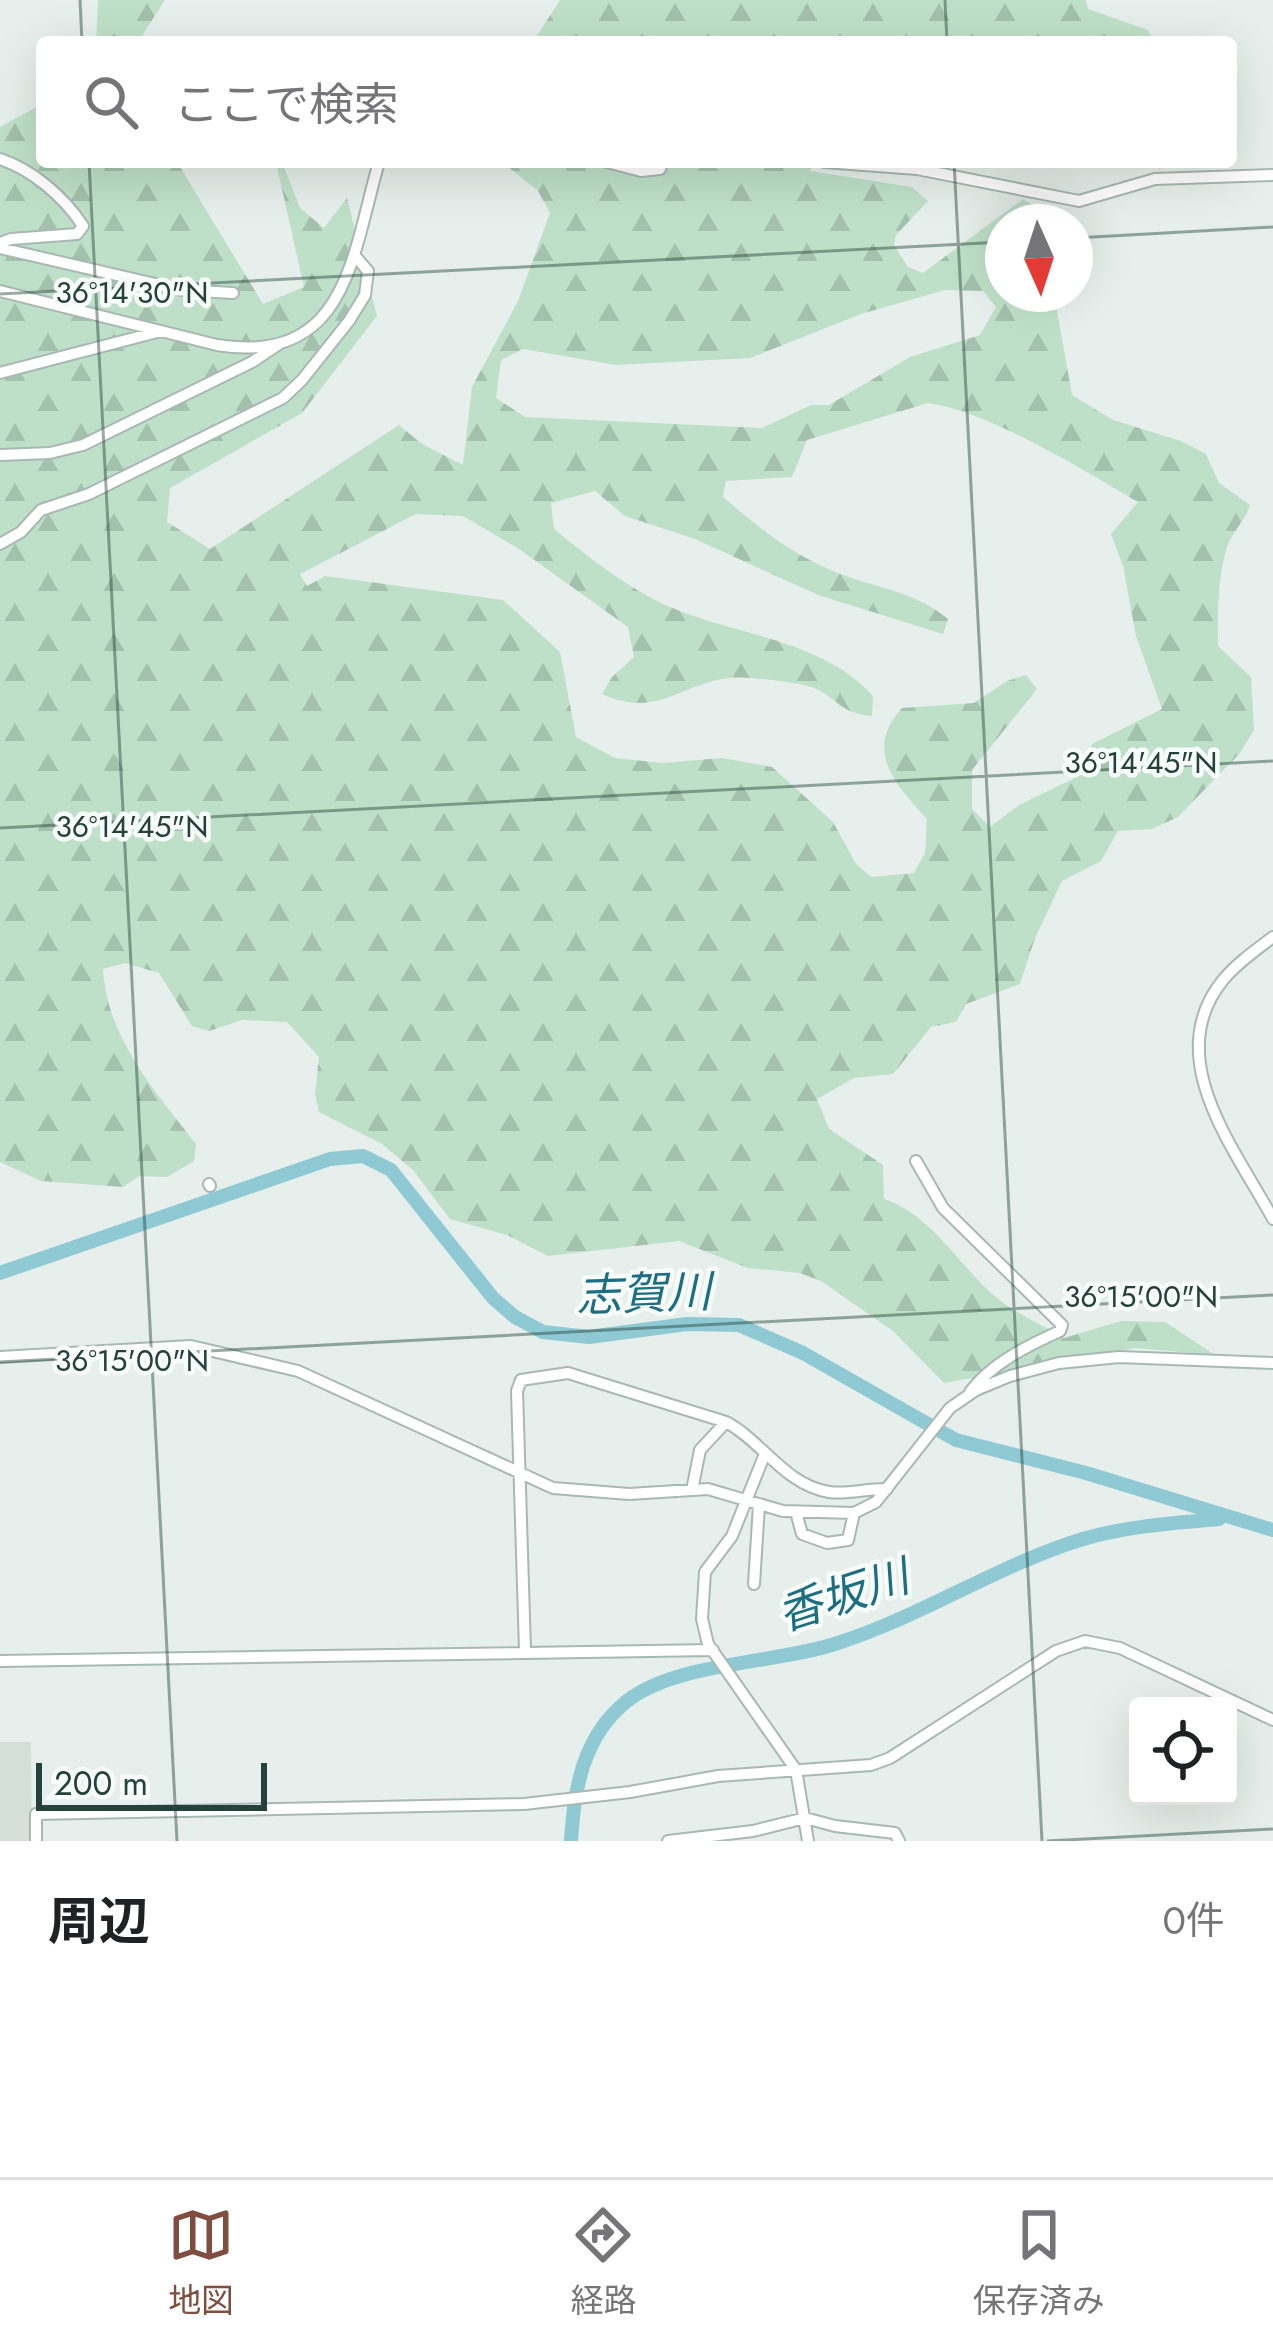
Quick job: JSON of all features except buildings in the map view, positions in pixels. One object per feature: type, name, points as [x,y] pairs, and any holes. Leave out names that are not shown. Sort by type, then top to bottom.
[{"type":"street","points":[[0,159],[41,182],[83,226],[77,234],[0,246]]},
{"type":"street","points":[[0,291],[229,346],[252,348],[280,341],[312,326],[332,309],[356,256],[378,168]]},
{"type":"street","points":[[894,168],[1086,201],[1155,179],[1273,175]]},
{"type":"street","points":[[0,246],[181,290],[233,293]]},
{"type":"street","points":[[0,544],[21,532],[41,511],[89,494],[283,398],[335,342],[365,295],[368,271],[356,256]]},
{"type":"street","points":[[0,373],[160,331]]},
{"type":"street","points":[[0,455],[50,453],[82,445],[267,354],[280,341]]},
{"type":"street","points":[[1273,938],[1218,986],[1203,1020],[1199,1046],[1208,1100],[1273,1219]]},
{"type":"street","points":[[0,1357],[162,1346],[242,1356],[298,1371],[553,1488],[629,1494],[712,1490],[796,1512],[854,1513],[869,1508],[940,1419],[994,1367],[1060,1331],[1062,1324],[943,1208],[916,1161]]},
{"type":"street","points":[[1261,1195],[1273,1188]]},
{"type":"street","points":[[968,1395],[1024,1372],[1092,1359],[1273,1363]]},
{"type":"street","points":[[525,1650],[517,1391],[521,1380],[568,1373],[726,1422],[747,1435],[764,1456],[825,1491],[887,1489]]},
{"type":"street","points":[[692,1490],[700,1450],[726,1422]]},
{"type":"street","points":[[764,1456],[731,1536],[703,1578],[703,1632],[796,1770],[808,1841]]},
{"type":"street","points":[[754,1584],[760,1505]]},
{"type":"street","points":[[796,1512],[802,1534],[827,1543],[848,1540],[854,1513]]},
{"type":"street","points":[[36,1841],[36,1814],[524,1804],[718,1776],[884,1761],[1056,1651],[1085,1641],[1130,1652],[1273,1720]]},
{"type":"street","points":[[0,1660],[525,1650],[715,1652]]},
{"type":"street","points":[[668,1841],[753,1831],[805,1818],[895,1833],[898,1841]]},
{"type":"shaded area","points":[[0,1742],[31,1742],[32,1841],[0,1841]]},
{"type":"green space","points":[[98,0],[165,0],[142,36],[96,36]]},
{"type":"green space","points":[[560,0],[1086,0],[1088,9],[1148,30],[1152,36],[537,36]]},
{"type":"green space","points":[[36,107],[36,168],[181,168],[263,304],[304,287],[277,168],[284,168],[300,208],[324,228],[347,198],[377,316],[302,413],[170,488],[167,522],[210,549],[399,425],[422,444],[463,465],[472,387],[518,301],[550,213],[538,191],[509,168],[811,168],[912,187],[928,201],[896,235],[894,245],[908,267],[923,273],[985,227],[985,293],[945,290],[861,314],[750,358],[616,365],[523,349],[501,360],[496,398],[525,417],[762,428],[811,405],[829,405],[910,357],[980,335],[993,312],[1057,312],[1072,395],[1113,420],[1181,441],[1206,454],[1219,483],[1250,505],[1229,542],[1219,596],[1218,646],[1251,677],[1254,730],[1240,753],[1178,817],[1152,829],[1118,831],[1101,861],[1062,881],[1020,984],[966,1004],[956,1022],[931,1027],[893,1074],[854,1078],[817,1099],[829,1129],[883,1165],[884,1199],[917,1217],[1013,1310],[1064,1338],[1121,1321],[1165,1322],[1215,1355],[1135,1348],[944,1383],[893,1331],[821,1281],[800,1273],[748,1268],[679,1241],[548,1256],[507,1235],[450,1219],[413,1170],[382,1144],[319,1112],[315,1094],[319,1057],[287,1022],[242,1020],[209,1031],[192,1026],[159,973],[125,963],[103,969],[113,1018],[136,1062],[196,1144],[194,1161],[167,1177],[139,1176],[123,1187],[41,1181],[0,1162],[0,127]],"holes":[[[928,403],[978,417],[1138,502],[1111,534],[1123,566],[1136,636],[1162,709],[1092,744],[1083,774],[1019,805],[990,827],[972,809],[972,770],[1037,689],[1026,675],[1007,681],[974,703],[902,708],[885,739],[885,753],[895,780],[927,819],[925,853],[914,873],[871,877],[856,864],[833,822],[772,767],[722,758],[662,763],[615,758],[576,737],[560,652],[503,600],[325,576],[307,586],[300,574],[416,514],[463,516],[519,549],[628,627],[634,657],[602,694],[621,701],[653,702],[711,681],[759,679],[814,688],[845,709],[872,716],[873,696],[829,662],[695,617],[624,582],[554,529],[551,503],[595,491],[625,516],[695,539],[818,595],[943,634],[948,619],[936,610],[809,560],[723,497],[726,481],[792,477],[807,440]]]},
{"type":"waterway","name":"志賀川","points":[[0,1273],[330,1159],[363,1156],[391,1170],[493,1298],[543,1332],[589,1337],[687,1324],[739,1325],[803,1353],[956,1440],[1086,1473],[1273,1530]]},
{"type":"waterway","name":"香坂川","points":[[571,1841],[578,1783],[591,1747],[612,1715],[648,1688],[699,1671],[838,1643],[1083,1539],[1219,1519]]}]
